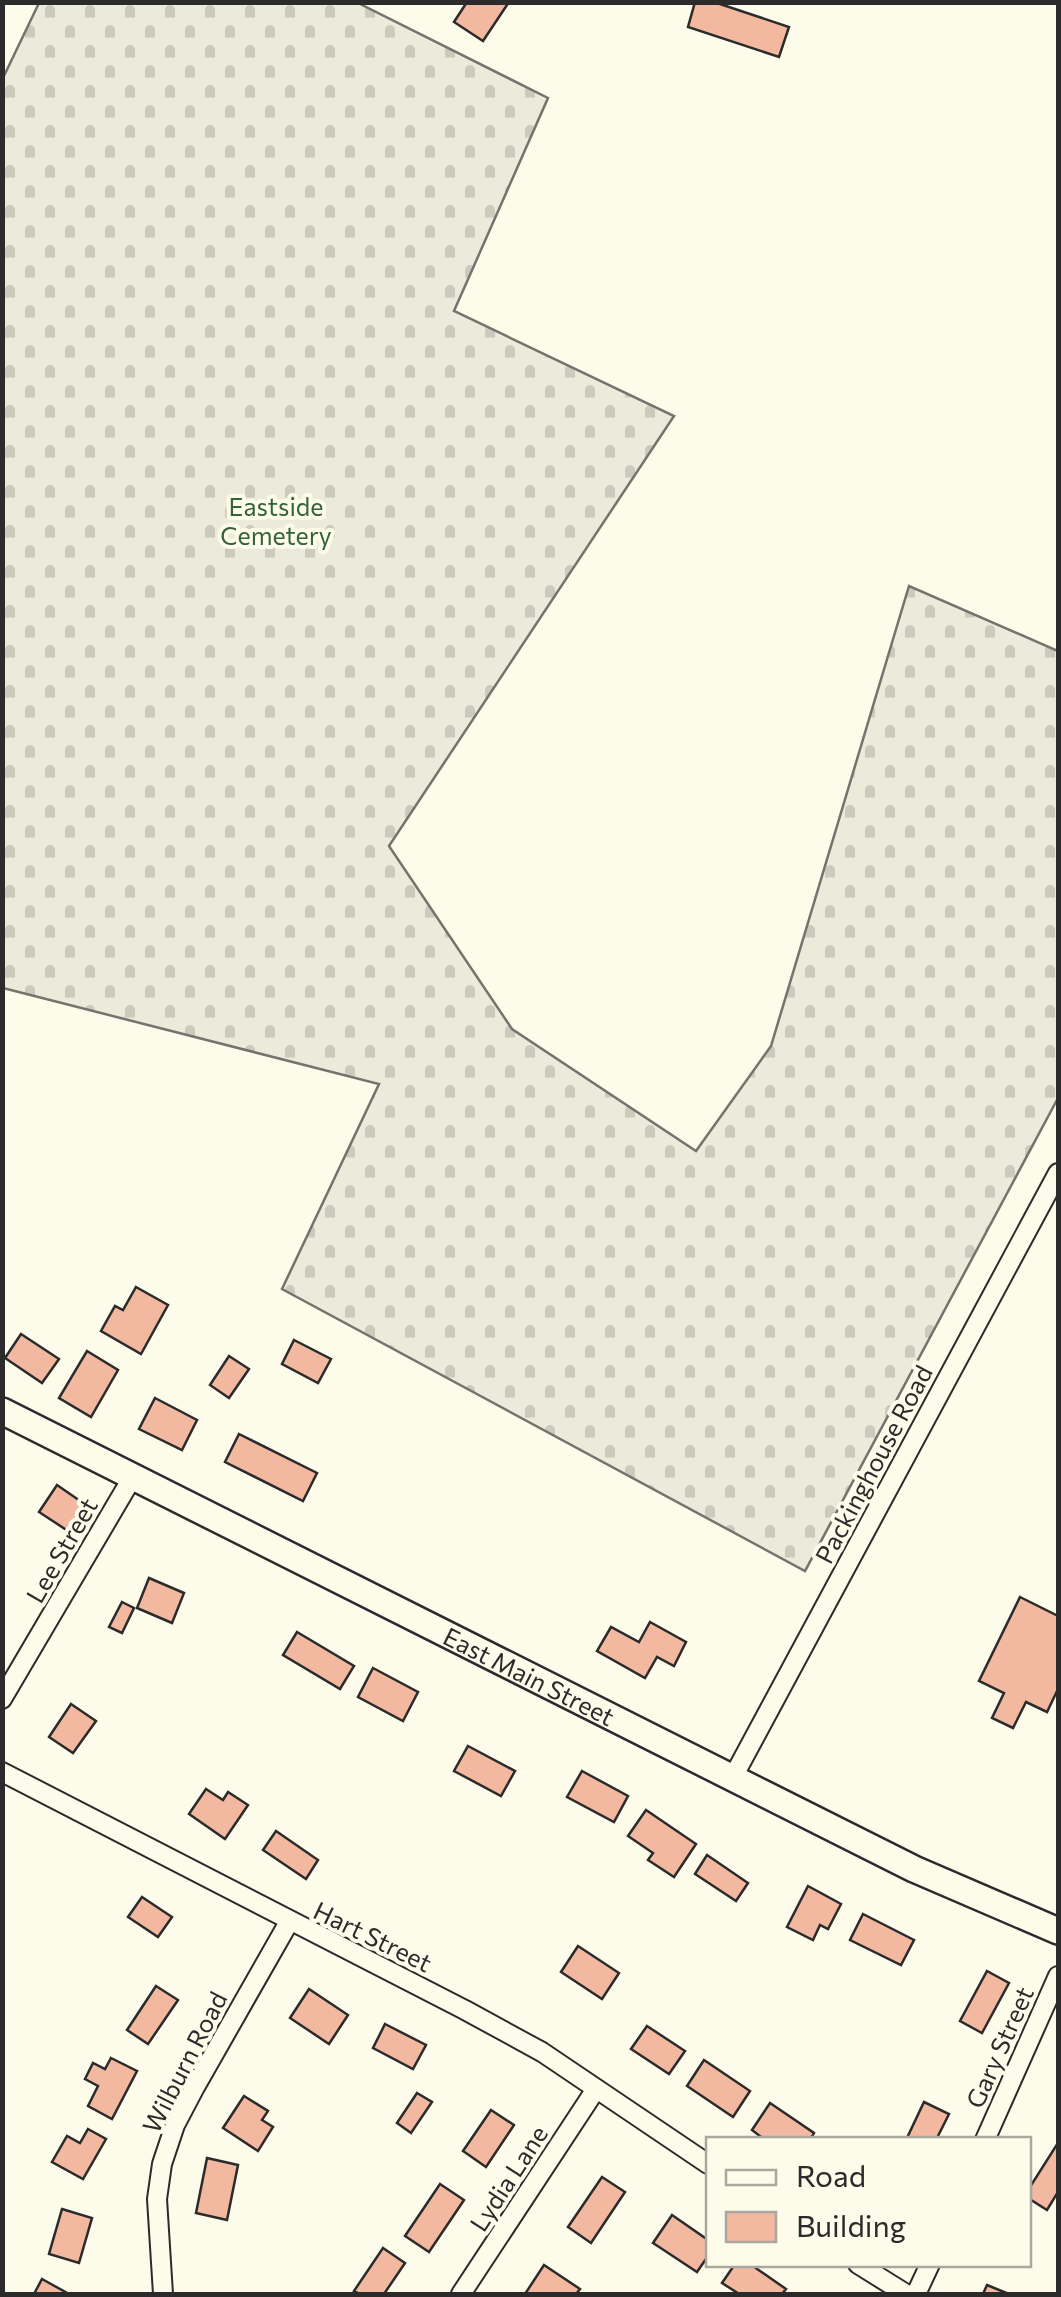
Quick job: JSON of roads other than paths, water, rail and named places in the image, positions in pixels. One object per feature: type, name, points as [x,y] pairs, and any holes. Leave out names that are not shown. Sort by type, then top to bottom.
[{"type":"main road","name":"East Main Street","points":[[2,1411],[914,1869],[1058,1930]]},
{"type":"street","name":"Packinghouse Road","points":[[732,1779],[1058,1172]]},
{"type":"street","name":"Lee Street","points":[[2,1700],[132,1478]]},
{"type":"street","name":"Hart Street","points":[[2,1772],[542,2052],[706,2163]]},
{"type":"street","name":"Wilburn Road","points":[[163,2294],[157,2199],[166,2151],[194,2088],[289,1922]]},
{"type":"street","name":"Gary Street","points":[[987,2137],[1058,1976]]},
{"type":"street","name":"Lydia Lane","points":[[461,2294],[596,2089]]},
{"type":"street","points":[[863,2267],[906,2294]]},
{"type":"street","points":[[916,2294],[929,2267]]},
{"type":"park label","name":"Eastside Cemetery","points":[[276,520]]}]
